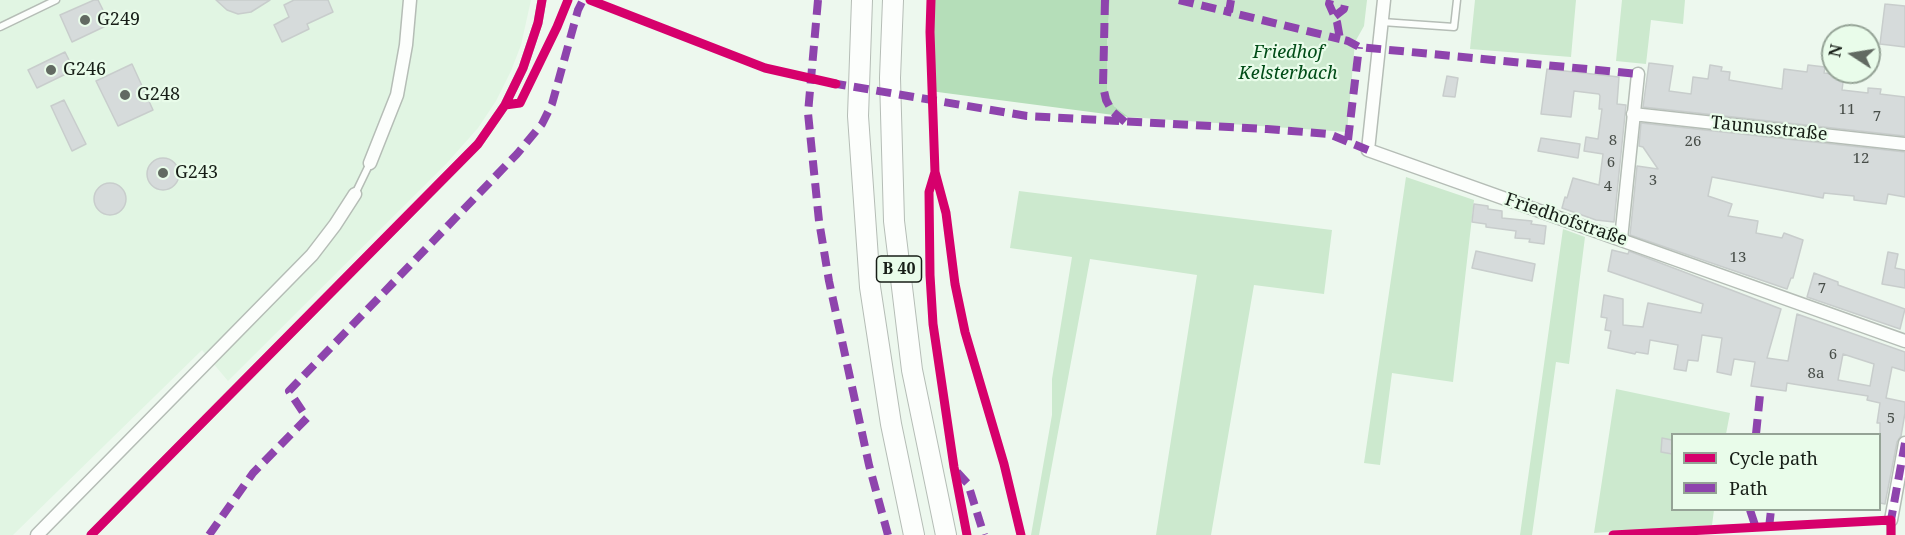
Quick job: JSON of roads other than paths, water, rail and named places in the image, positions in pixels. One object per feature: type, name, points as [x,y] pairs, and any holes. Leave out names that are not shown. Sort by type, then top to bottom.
[{"type":"highway","name":"B 40","points":[[862,0],[858,116],[870,287],[891,424],[914,535]]},
{"type":"highway","name":"B 40","points":[[893,0],[890,87],[891,175],[895,233],[912,369],[946,535]]},
{"type":"street","points":[[370,163],[399,86],[410,0]]},
{"type":"street","name":"Friedhofstraße","points":[[1384,0],[1368,150],[1905,341]]},
{"type":"street","points":[[1621,239],[1638,74]]},
{"type":"street","name":"Taunusstraße","points":[[1634,114],[1905,144]]},
{"type":"street","points":[[37,535],[312,255],[355,194]]},
{"type":"street","points":[[1892,520],[1905,443]]},
{"type":"lane","points":[[0,27],[56,0]]},
{"type":"lane","points":[[91,535],[478,144],[500,114],[520,76],[531,46],[542,0]]},
{"type":"lane","points":[[1382,22],[1454,27],[1457,0]]},
{"type":"lane","points":[[355,194],[370,163]]},
{"type":"lane","points":[[1891,535],[1892,520]]},
{"type":"place","name":"G249","points":[[85,20]]},
{"type":"place","name":"G246","points":[[51,70]]},
{"type":"place","name":"G248","points":[[125,95]]},
{"type":"place","name":"G243","points":[[163,173]]},
{"type":"park label","name":"Friedhof Kelsterbach","points":[[1288,63]]}]
